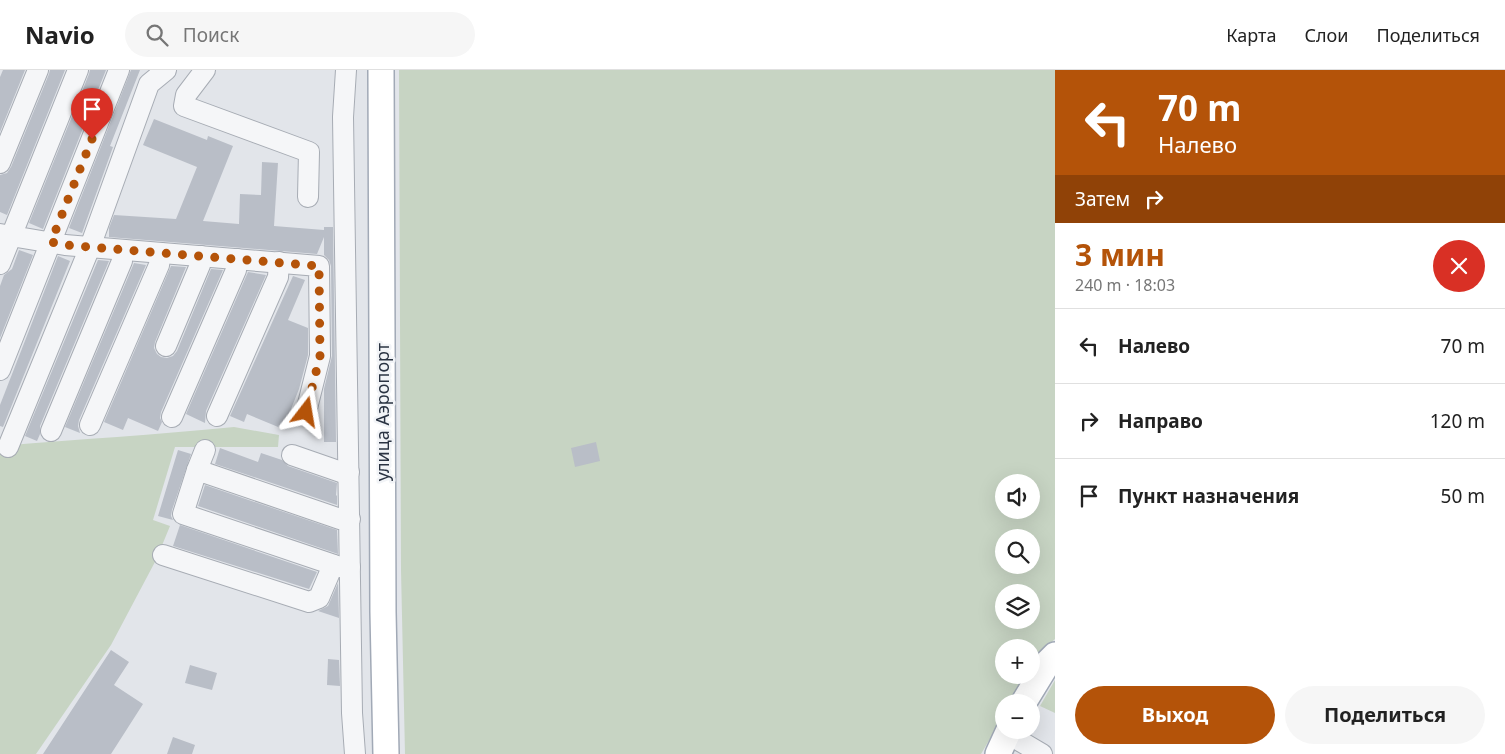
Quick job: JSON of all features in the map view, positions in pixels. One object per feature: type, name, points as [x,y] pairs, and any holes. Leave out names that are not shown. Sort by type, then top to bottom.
[{"type":"main road","name":"улица Аэропорт","points":[[381,70],[383,602],[386,754]]},
{"type":"main road","points":[[1029,694],[1049,660],[1055,654]]},
{"type":"street","points":[[0,163],[38,70]]},
{"type":"street","points":[[0,264],[6,235],[78,70]]},
{"type":"street","points":[[0,370],[119,70]]},
{"type":"street","points":[[8,448],[90,247],[149,84],[166,70]]},
{"type":"street","points":[[205,70],[186,95],[184,106],[309,152],[308,197]]},
{"type":"street","points":[[346,70],[344,118],[350,519],[342,566],[354,754]]},
{"type":"street","points":[[6,235],[65,245],[319,266],[320,356],[306,412]]},
{"type":"street","points":[[51,431],[122,261],[122,250]]},
{"type":"street","points":[[90,425],[160,265],[161,253]]},
{"type":"street","points":[[166,346],[200,266],[202,256]]},
{"type":"street","points":[[172,417],[236,270],[237,259]]},
{"type":"street","points":[[217,416],[278,277],[279,262]]},
{"type":"street","points":[[205,450],[182,514],[342,566]]},
{"type":"street","points":[[292,455],[341,472],[349,472]]},
{"type":"street","points":[[197,470],[340,519],[350,519]]},
{"type":"street","points":[[164,555],[309,602],[319,598],[342,566]]},
{"type":"street","points":[[1005,739],[1042,754]]},
{"type":"green space","points":[[399,70],[1055,70],[1055,639],[1040,654],[1040,639],[995,639],[995,684],[1022,684],[1016,694],[995,694],[995,730],[981,754],[405,754],[401,570]]},
{"type":"green space","points":[[234,427],[279,435],[278,447],[175,447],[153,520],[170,526],[156,560],[111,645],[36,754],[0,754],[0,446]]},
{"type":"green space","points":[[1055,680],[1055,713],[1040,706]]},
{"type":"building","points":[[3,70],[25,70],[0,132],[0,77]]},
{"type":"building","points":[[50,70],[65,70],[7,215],[0,212],[0,175],[7,173],[11,167]]},
{"type":"building","points":[[90,70],[106,70],[43,229],[29,223]]},
{"type":"building","points":[[131,70],[140,70],[110,146],[113,147],[82,233],[69,228]]},
{"type":"building","points":[[154,119],[207,140],[208,136],[233,146],[203,221],[239,224],[240,194],[261,195],[262,162],[278,163],[274,226],[324,230],[324,227],[333,227],[336,442],[324,442],[324,389],[332,356],[331,266],[329,260],[324,255],[324,237],[317,254],[109,237],[109,228],[114,215],[176,219],[197,167],[143,145]]},
{"type":"building","points":[[19,250],[33,255],[0,338],[0,286],[4,275],[12,269]]},
{"type":"building","points":[[58,256],[70,261],[3,427],[0,426],[0,405]]},
{"type":"building","points":[[98,260],[109,261],[40,426],[40,434],[37,441],[25,436]]},
{"type":"building","points":[[134,263],[146,265],[79,420],[80,433],[65,427]]},
{"type":"building","points":[[171,266],[186,267],[155,342],[154,348],[157,354],[167,358],[173,356],[177,351],[211,269],[223,270],[161,412],[160,418],[162,422],[158,431],[128,418],[123,430],[104,422]]},
{"type":"building","points":[[248,272],[266,275],[206,411],[205,423],[186,414]]},
{"type":"building","points":[[293,276],[305,280],[288,320],[308,328],[308,355],[299,389],[283,429],[247,414],[244,422],[230,416]]},
{"type":"building","points":[[596,442],[600,461],[575,467],[571,448]]},
{"type":"building","points":[[220,448],[258,462],[261,453],[282,460],[288,466],[337,483],[337,505],[215,464]]},
{"type":"building","points":[[178,450],[191,454],[172,510],[171,516],[173,520],[158,516]]},
{"type":"building","points":[[205,485],[337,530],[338,554],[198,506]]},
{"type":"building","points":[[180,525],[317,572],[309,589],[173,546]]},
{"type":"building","points":[[338,583],[339,618],[318,611],[328,606]]},
{"type":"building","points":[[111,650],[129,662],[114,685],[143,704],[111,754],[43,754]]},
{"type":"building","points":[[328,659],[339,660],[340,686],[327,685]]},
{"type":"building","points":[[190,665],[217,673],[212,690],[185,683]]},
{"type":"building","points":[[173,737],[195,745],[192,754],[167,754]]},
{"type":"route","points":[[92,139],[51,242],[65,245],[319,266],[320,356],[306,412]]}]
